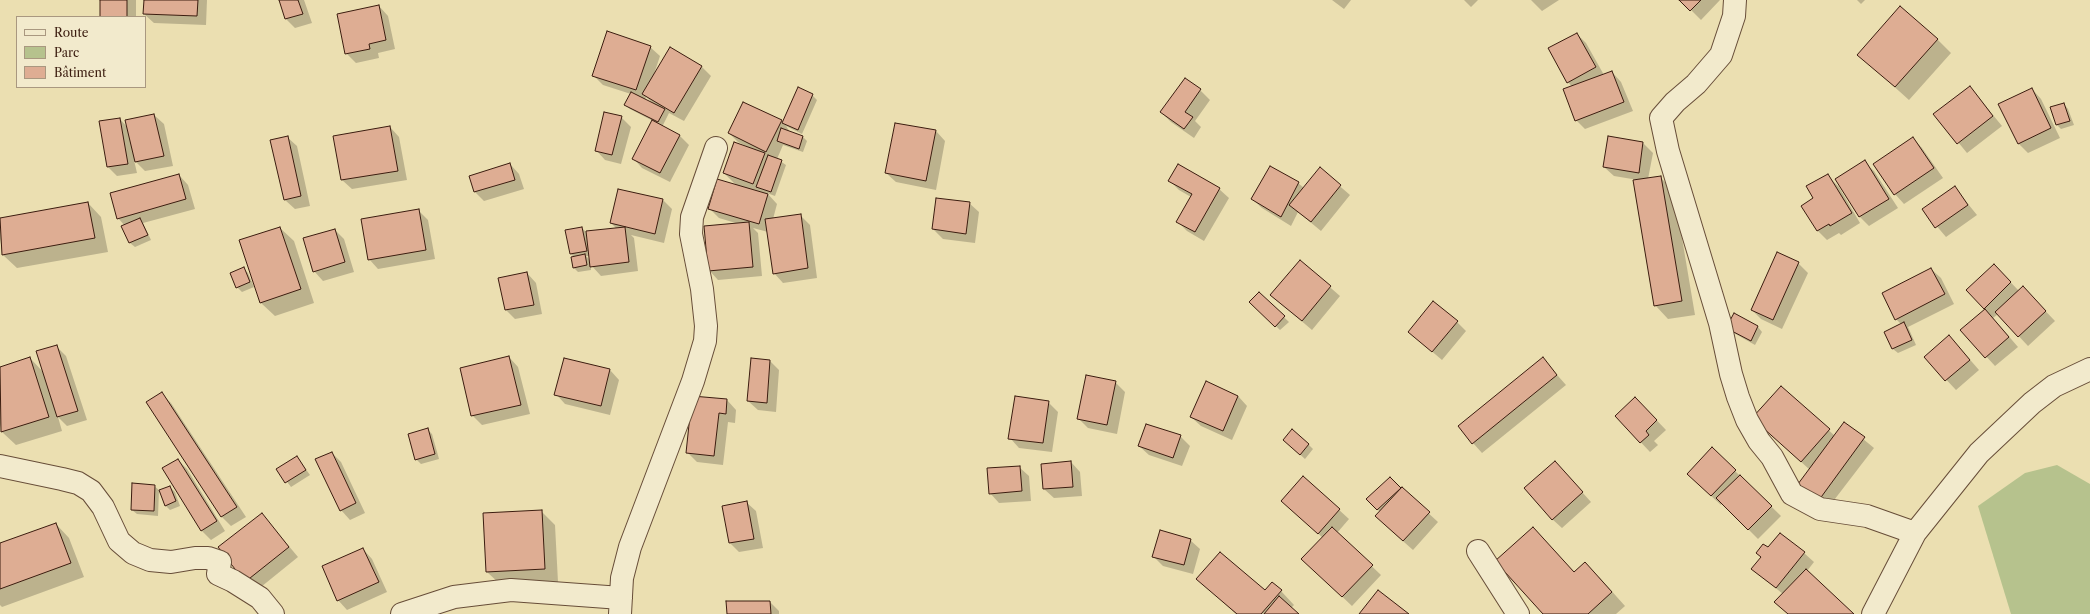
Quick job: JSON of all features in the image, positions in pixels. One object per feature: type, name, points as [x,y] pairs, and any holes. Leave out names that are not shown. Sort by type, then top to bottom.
[{"type":"street","points":[[1735,0],[1734,16],[1721,55],[1696,84],[1675,102],[1661,118],[1668,151],[1720,323],[1731,374],[1738,397],[1759,441],[1772,457],[1792,494],[1820,509],[1867,516],[1915,533]]},
{"type":"street","points":[[402,614],[454,597],[511,590],[620,606],[622,578],[630,548],[693,381],[705,341],[706,326],[702,289],[691,234],[692,217],[716,148]]},
{"type":"street","points":[[1873,614],[1915,533],[1980,453],[2032,403],[2054,386],[2090,369]]},
{"type":"street","points":[[0,466],[62,479],[78,484],[92,491],[103,507],[119,541],[133,553],[150,560],[171,562],[196,558],[208,558],[220,562],[218,574],[233,581],[260,598],[273,614]]},
{"type":"street","points":[[1478,551],[1518,614]]},
{"type":"green space","points":[[2057,465],[2090,484],[2090,614],[2011,614],[1978,506],[2025,473]]},
{"type":"building","points":[[100,0],[127,0],[127,16],[100,16]]},
{"type":"building","points":[[144,0],[198,0],[197,16],[143,14]]},
{"type":"building","points":[[279,0],[298,0],[303,14],[285,19]]},
{"type":"building","points":[[1679,0],[1701,0],[1690,11]]},
{"type":"building","points":[[379,5],[386,40],[369,44],[370,49],[345,54],[337,14]]},
{"type":"building","points":[[1900,6],[1938,39],[1895,87],[1857,55]]},
{"type":"building","points":[[607,31],[651,46],[636,90],[592,76]]},
{"type":"building","points":[[1577,33],[1596,67],[1567,83],[1548,48]]},
{"type":"building","points":[[670,47],[702,66],[674,113],[642,94]]},
{"type":"building","points":[[1612,71],[1624,102],[1575,121],[1563,89]]},
{"type":"building","points":[[1185,78],[1201,89],[1185,112],[1193,117],[1184,129],[1160,112]]},
{"type":"building","points":[[1970,86],[1993,116],[1957,144],[1933,114]]},
{"type":"building","points":[[798,87],[813,94],[798,130],[782,123]]},
{"type":"building","points":[[2032,88],[2051,128],[2018,144],[1998,104]]},
{"type":"building","points":[[631,92],[665,109],[658,122],[624,105]]},
{"type":"building","points":[[743,102],[782,120],[766,152],[728,133]]},
{"type":"building","points":[[2064,103],[2070,121],[2056,125],[2050,107]]},
{"type":"building","points":[[604,112],[622,116],[612,155],[595,151]]},
{"type":"building","points":[[154,114],[164,156],[135,162],[125,120]]},
{"type":"building","points":[[120,118],[128,164],[107,167],[99,121]]},
{"type":"building","points":[[652,120],[680,135],[660,173],[632,159]]},
{"type":"building","points":[[895,123],[936,130],[926,181],[885,173]]},
{"type":"building","points":[[390,126],[398,171],[341,180],[333,136]]},
{"type":"building","points":[[781,128],[803,136],[799,149],[777,141]]},
{"type":"building","points":[[288,136],[301,196],[284,200],[270,140]]},
{"type":"building","points":[[1608,136],[1643,142],[1639,173],[1603,167]]},
{"type":"building","points":[[1913,137],[1934,168],[1894,195],[1873,164]]},
{"type":"building","points":[[734,142],[765,153],[753,184],[723,173]]},
{"type":"building","points":[[768,155],[782,160],[771,192],[756,187]]},
{"type":"building","points":[[1865,160],[1889,199],[1859,217],[1835,179]]},
{"type":"building","points":[[510,163],[515,180],[474,192],[469,176]]},
{"type":"building","points":[[1178,164],[1220,188],[1195,232],[1176,222],[1192,194],[1168,181]]},
{"type":"building","points":[[1270,166],[1299,182],[1281,217],[1251,199]]},
{"type":"building","points":[[1320,167],[1341,185],[1311,222],[1289,205]]},
{"type":"building","points":[[179,174],[186,199],[117,219],[110,193]]},
{"type":"building","points":[[1828,174],[1852,213],[1830,226],[1829,224],[1817,231],[1801,206],[1813,198],[1806,186]]},
{"type":"building","points":[[1661,176],[1682,301],[1654,306],[1633,180]]},
{"type":"building","points":[[717,179],[768,194],[759,224],[708,209]]},
{"type":"building","points":[[1955,186],[1968,205],[1935,228],[1922,209]]},
{"type":"building","points":[[618,189],[663,199],[655,234],[610,223]]},
{"type":"building","points":[[936,198],[970,202],[966,234],[932,229]]},
{"type":"building","points":[[88,202],[95,238],[2,255],[0,218]]},
{"type":"building","points":[[419,209],[426,250],[368,260],[361,219]]},
{"type":"building","points":[[801,214],[808,268],[773,274],[765,219]]},
{"type":"building","points":[[140,218],[148,235],[129,243],[121,226]]},
{"type":"building","points":[[749,222],[753,267],[708,271],[704,226]]},
{"type":"building","points":[[280,227],[301,289],[260,303],[239,240]]},
{"type":"building","points":[[582,227],[587,251],[570,254],[565,230]]},
{"type":"building","points":[[625,227],[629,262],[590,267],[586,231]]},
{"type":"building","points":[[335,229],[345,262],[313,272],[303,238]]},
{"type":"building","points":[[1777,252],[1799,262],[1773,320],[1751,310]]},
{"type":"building","points":[[585,254],[587,265],[573,268],[571,257]]},
{"type":"building","points":[[1300,260],[1331,286],[1302,321],[1270,295]]},
{"type":"building","points":[[1994,264],[2011,282],[1984,309],[1966,290]]},
{"type":"building","points":[[244,267],[250,282],[236,288],[230,273]]},
{"type":"building","points":[[1931,268],[1945,294],[1895,320],[1882,293]]},
{"type":"building","points":[[527,272],[534,305],[505,310],[498,278]]},
{"type":"building","points":[[2023,286],[2046,311],[2018,337],[1995,312]]},
{"type":"building","points":[[1259,292],[1285,316],[1275,327],[1249,302]]},
{"type":"building","points":[[1433,301],[1458,321],[1432,352],[1408,332]]},
{"type":"building","points":[[1985,309],[2009,337],[1985,358],[1960,330]]},
{"type":"building","points":[[1734,313],[1758,326],[1751,341],[1726,328]]},
{"type":"building","points":[[1904,322],[1912,340],[1892,349],[1884,332]]},
{"type":"building","points":[[1949,335],[1970,360],[1945,381],[1924,357]]},
{"type":"building","points":[[57,345],[78,411],[57,417],[36,351]]},
{"type":"building","points":[[509,356],[521,405],[471,416],[460,368]]},
{"type":"building","points":[[30,357],[49,417],[1,432],[0,367]]},
{"type":"building","points":[[1543,357],[1557,375],[1472,444],[1458,426]]},
{"type":"building","points":[[564,358],[610,369],[601,406],[554,395]]},
{"type":"building","points":[[751,358],[770,360],[767,403],[747,401]]},
{"type":"building","points":[[1086,375],[1116,381],[1107,425],[1077,419]]},
{"type":"building","points":[[1206,381],[1238,396],[1223,431],[1190,417]]},
{"type":"building","points":[[1781,386],[1830,429],[1801,462],[1752,418]]},
{"type":"building","points":[[162,392],[237,507],[221,517],[146,402]]},
{"type":"building","points":[[692,396],[727,399],[726,414],[719,413],[714,456],[686,453]]},
{"type":"building","points":[[1015,396],[1049,401],[1043,443],[1008,439]]},
{"type":"building","points":[[1635,397],[1657,420],[1646,431],[1649,435],[1640,443],[1615,416]]},
{"type":"building","points":[[1844,422],[1865,437],[1819,500],[1798,484]]},
{"type":"building","points":[[1146,424],[1181,435],[1173,458],[1138,446]]},
{"type":"building","points":[[428,428],[435,454],[415,460],[408,434]]},
{"type":"building","points":[[1292,429],[1309,444],[1300,455],[1283,440]]},
{"type":"building","points":[[1712,447],[1736,470],[1711,496],[1687,474]]},
{"type":"building","points":[[332,452],[356,503],[340,511],[315,459]]},
{"type":"building","points":[[297,456],[306,470],[285,483],[276,469]]},
{"type":"building","points":[[178,459],[217,521],[201,531],[162,468]]},
{"type":"building","points":[[1071,461],[1073,487],[1043,489],[1041,464]]},
{"type":"building","points":[[1555,461],[1583,492],[1552,520],[1524,488]]},
{"type":"building","points":[[1020,466],[1022,491],[989,494],[987,468]]},
{"type":"building","points":[[1740,475],[1772,506],[1748,530],[1716,498]]},
{"type":"building","points":[[1303,476],[1340,509],[1318,534],[1281,501]]},
{"type":"building","points":[[1390,477],[1401,488],[1377,510],[1366,499]]},
{"type":"building","points":[[132,483],[155,485],[154,511],[131,510]]},
{"type":"building","points":[[170,486],[176,501],[165,506],[159,490]]},
{"type":"building","points":[[1402,487],[1430,512],[1403,541],[1375,516]]},
{"type":"building","points":[[747,501],[754,539],[729,543],[722,506]]},
{"type":"building","points":[[542,510],[545,569],[486,572],[483,513]]},
{"type":"building","points":[[262,513],[289,547],[245,582],[218,547]]},
{"type":"building","points":[[56,523],[71,563],[0,589],[0,543]]},
{"type":"building","points":[[1332,527],[1373,565],[1342,597],[1301,559]]},
{"type":"building","points":[[1533,527],[1574,572],[1585,562],[1612,592],[1588,614],[1543,614],[1495,561]]},
{"type":"building","points":[[1160,530],[1191,539],[1184,565],[1152,557]]},
{"type":"building","points":[[1780,533],[1805,552],[1776,588],[1751,569],[1761,557],[1756,553],[1763,544],[1768,547]]},
{"type":"building","points":[[363,548],[379,582],[337,601],[322,566]]},
{"type":"building","points":[[1220,552],[1265,590],[1272,582],[1282,590],[1261,614],[1237,614],[1196,579]]},
{"type":"building","points":[[1806,569],[1854,614],[1788,614],[1774,602]]},
{"type":"building","points":[[1378,590],[1409,614],[1359,614]]},
{"type":"building","points":[[1279,596],[1299,614],[1264,614]]},
{"type":"building","points":[[726,601],[770,601],[771,614],[727,614]]}]
